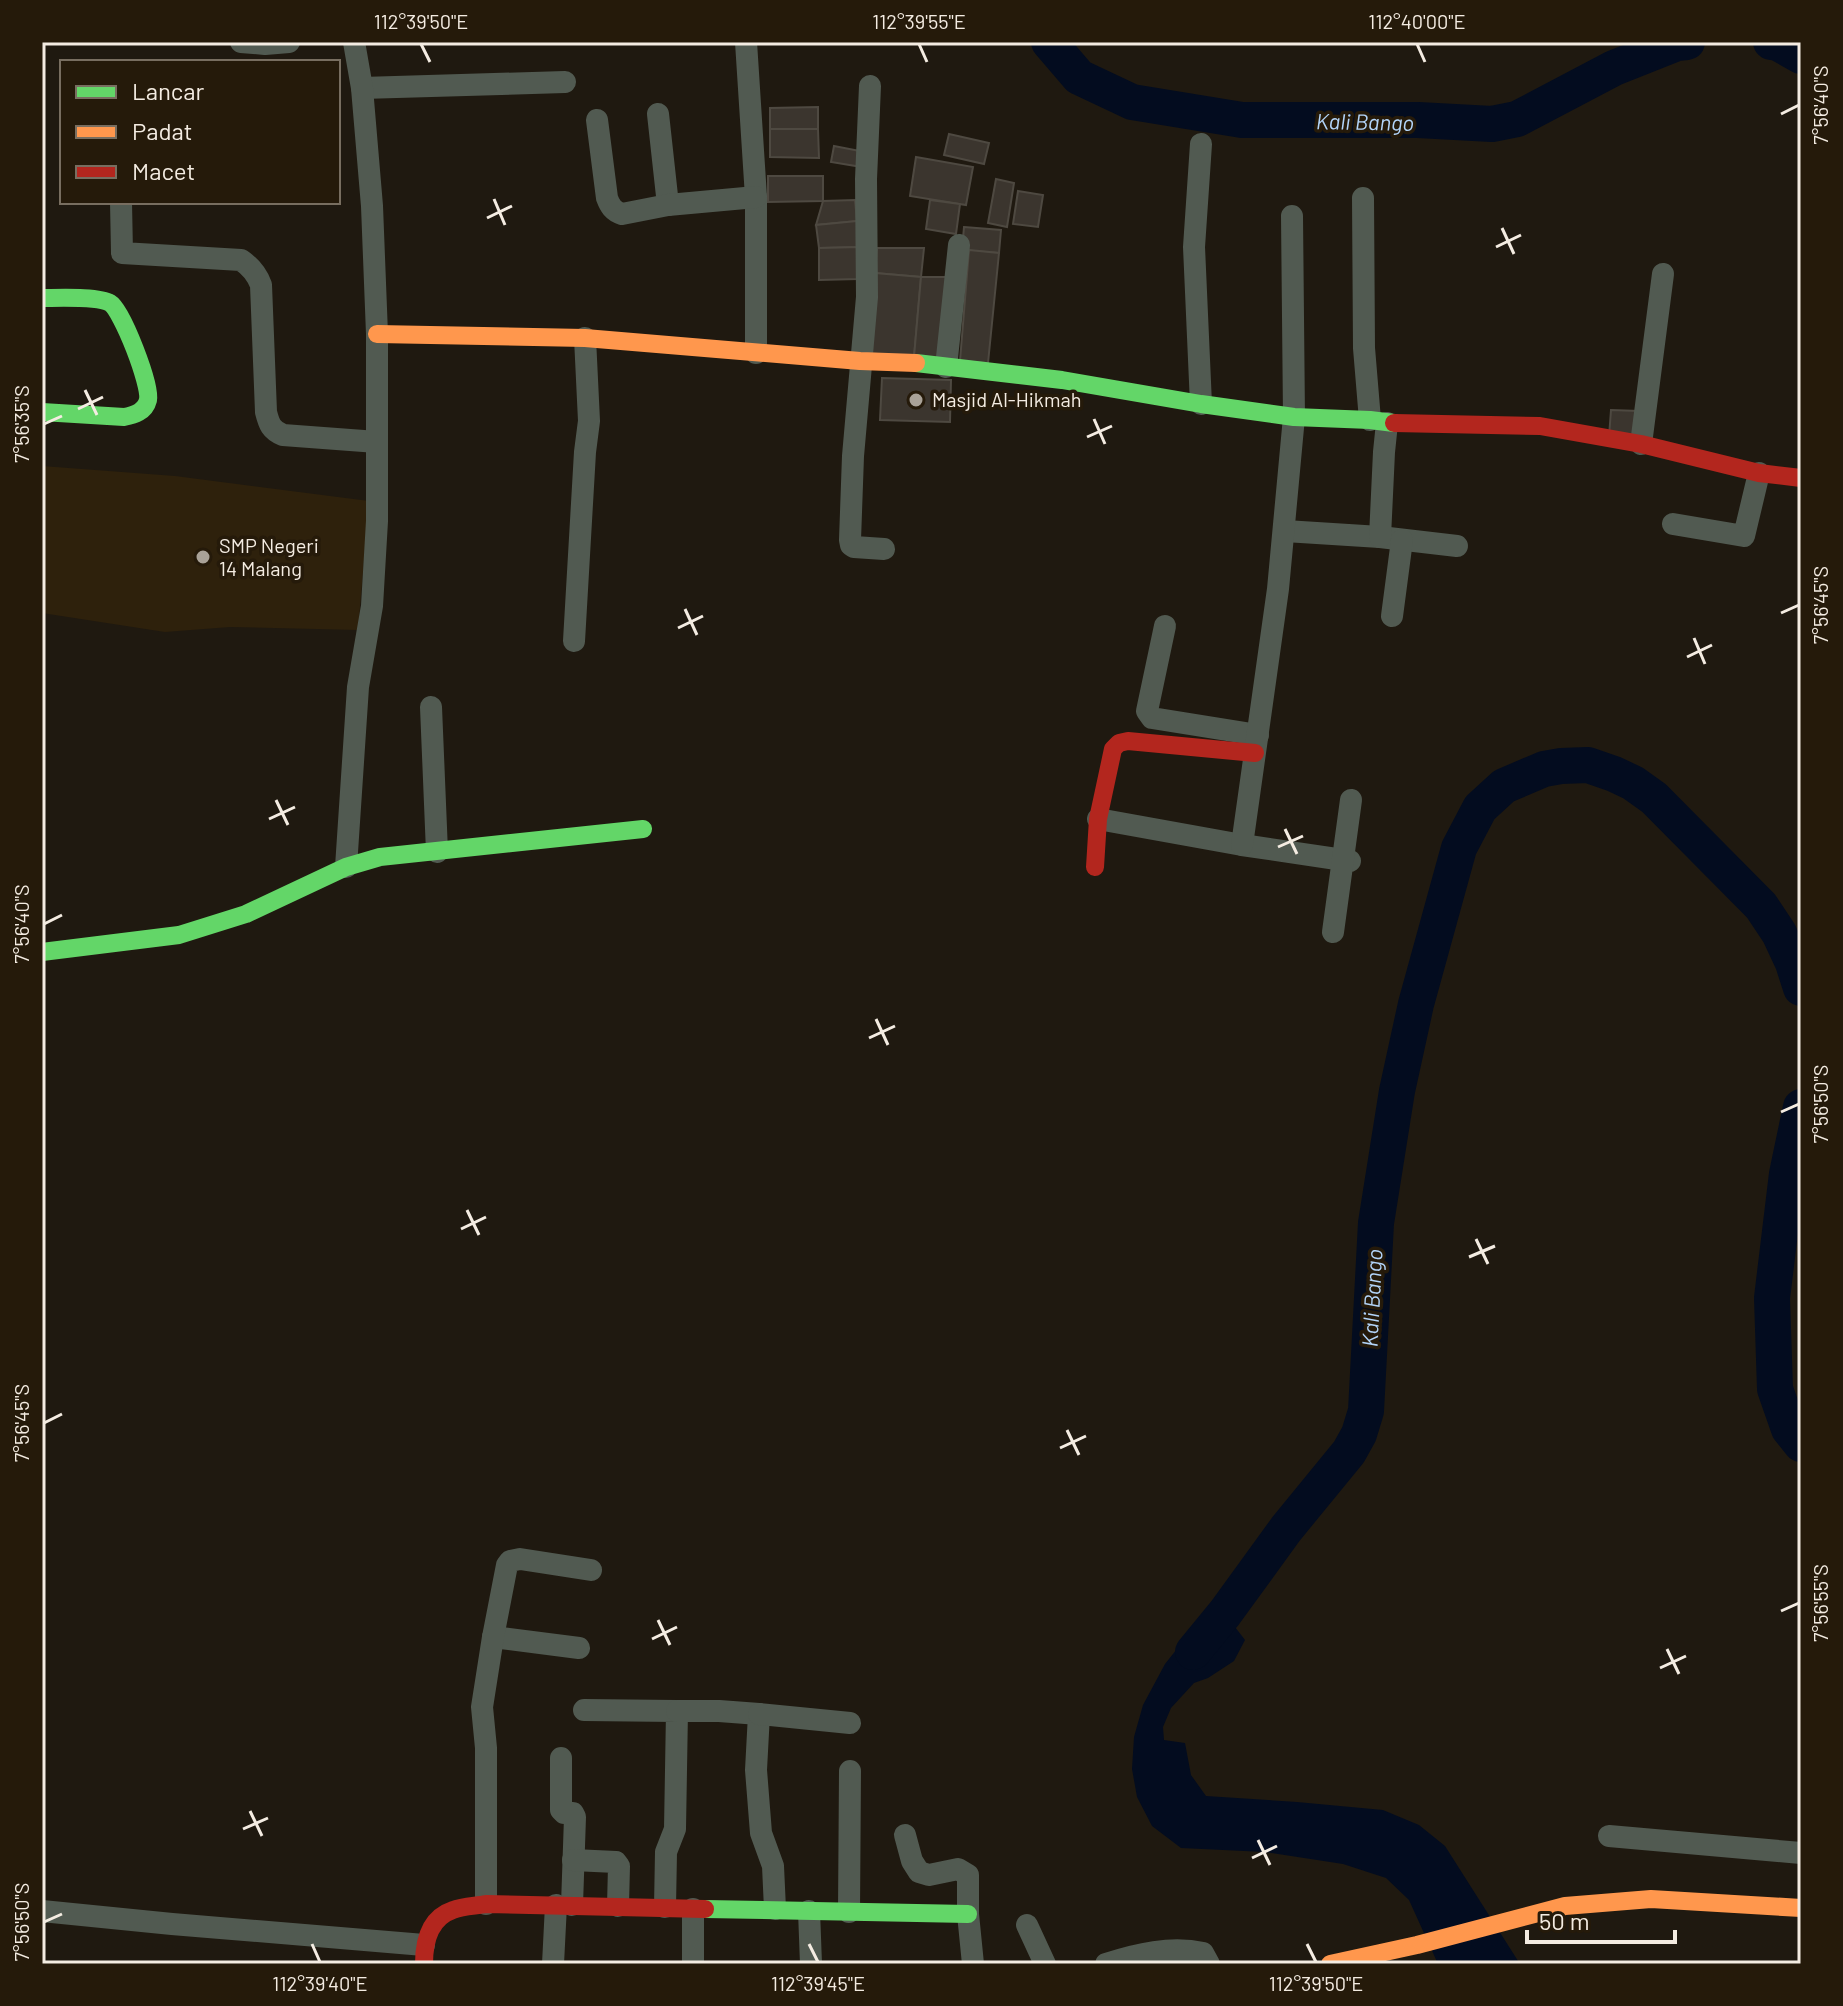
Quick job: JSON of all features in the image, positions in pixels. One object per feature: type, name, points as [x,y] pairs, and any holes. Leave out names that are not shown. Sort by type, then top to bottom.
[{"type":"street","points":[[241,42],[266,53],[289,42]]},
{"type":"street","points":[[346,867],[358,687],[372,606],[377,521],[377,334],[372,206],[362,88],[354,42]]},
{"type":"street","points":[[746,42],[756,197],[756,353]]},
{"type":"street","points":[[362,88],[565,82]]},
{"type":"street","points":[[870,86],[866,179],[867,297],[853,456],[850,540],[854,547],[884,549]]},
{"type":"street","points":[[658,114],[668,205]]},
{"type":"street","points":[[597,120],[607,198],[613,210],[622,214],[668,205],[756,197]]},
{"type":"street","points":[[1201,144],[1194,227],[1201,404]]},
{"type":"street","points":[[1363,198],[1364,348],[1384,452],[1391,538],[1392,616]]},
{"type":"street","points":[[121,204],[120,262],[241,260],[259,278],[266,412],[271,428],[283,435],[377,442]]},
{"type":"street","points":[[1242,845],[1285,531],[1294,417],[1292,216]]},
{"type":"street","points":[[946,367],[959,245]]},
{"type":"street","points":[[1641,444],[1663,274]]},
{"type":"street","points":[[42,298],[104,300],[114,305],[147,381],[149,400],[136,415],[124,417],[42,412]]},
{"type":"street","points":[[377,334],[585,338],[913,363],[1062,380],[1294,417],[1540,426],[1641,444],[1759,473],[1801,478]]},
{"type":"street","points":[[574,641],[589,421],[585,338]]},
{"type":"street","points":[[1673,524],[1744,536],[1759,473]]},
{"type":"street","points":[[1285,531],[1457,546]]},
{"type":"street","points":[[1165,626],[1147,711],[1152,718],[1257,744]]},
{"type":"street","points":[[431,707],[437,852]]},
{"type":"street","points":[[1095,867],[1098,819],[1113,749],[1119,743],[1257,744]]},
{"type":"street","points":[[1333,932],[1346,861],[1351,800]]},
{"type":"street","points":[[1098,819],[1346,861]]},
{"type":"street","points":[[42,952],[179,935],[246,914],[346,867],[380,857],[643,829]]},
{"type":"street","points":[[486,1904],[486,1748],[482,1707],[507,1565],[520,1559],[591,1570]]},
{"type":"street","points":[[493,1637],[579,1648]]},
{"type":"street","points":[[584,1710],[719,1711],[850,1723]]},
{"type":"street","points":[[665,1907],[666,1852],[675,1829],[677,1711]]},
{"type":"street","points":[[759,1714],[756,1770],[761,1833],[773,1866],[775,1909]]},
{"type":"street","points":[[553,1964],[573,1860],[575,1817],[573,1813],[561,1810],[561,1758]]},
{"type":"street","points":[[849,1912],[850,1771]]},
{"type":"street","points":[[905,1835],[912,1861],[919,1872],[929,1875],[958,1869],[968,1875],[973,1964]]},
{"type":"street","points":[[1609,1836],[1801,1853]]},
{"type":"street","points":[[573,1860],[616,1862],[619,1866],[618,1906]]},
{"type":"street","points":[[1330,1964],[1417,1945],[1565,1906],[1651,1899],[1801,1908]]},
{"type":"street","points":[[42,1911],[424,1955],[429,1931],[451,1910],[486,1904],[968,1914]]},
{"type":"street","points":[[693,1909],[693,1964]]},
{"type":"street","points":[[809,1911],[811,1964]]},
{"type":"street","points":[[1027,1925],[1045,1964]]},
{"type":"street","points":[[1106,1964],[1136,1955],[1188,1949],[1203,1953],[1209,1964]]},
{"type":"shaded area","name":"SMP Negeri 14 Malang","points":[[42,466],[175,476],[369,501],[358,630],[230,627],[165,632],[42,613]]},
{"type":"water","points":[[1215,1601],[1245,1640],[1234,1661],[1194,1683],[1171,1708],[1163,1727],[1164,1740],[1185,1743],[1191,1775],[1206,1796],[1383,1810],[1419,1825],[1445,1846],[1520,1964],[1438,1964],[1409,1900],[1386,1878],[1343,1864],[1265,1852],[1181,1848],[1152,1826],[1137,1797],[1132,1769],[1134,1737],[1143,1705],[1165,1664]]},
{"type":"building","points":[[818,107],[818,129],[770,129],[770,108]]},
{"type":"building","points":[[770,129],[818,129],[819,158],[770,157]]},
{"type":"building","points":[[949,134],[989,143],[984,164],[944,155]]},
{"type":"building","points":[[834,146],[865,152],[862,167],[831,162]]},
{"type":"building","points":[[916,157],[973,167],[966,205],[910,196]]},
{"type":"building","points":[[768,176],[823,176],[823,201],[768,202]]},
{"type":"building","points":[[996,179],[1014,183],[1007,227],[988,223]]},
{"type":"building","points":[[1018,191],[1043,195],[1038,227],[1013,224]]},
{"type":"building","points":[[855,200],[857,221],[816,225],[823,201]]},
{"type":"building","points":[[930,200],[960,204],[956,234],[926,229]]},
{"type":"building","points":[[857,221],[860,247],[819,248],[816,225]]},
{"type":"building","points":[[964,227],[1001,230],[999,253],[962,250]]},
{"type":"building","points":[[860,247],[858,279],[819,280],[819,248]]},
{"type":"building","points":[[877,248],[924,248],[921,277],[875,273]]},
{"type":"building","points":[[969,250],[999,253],[988,363],[960,361]]},
{"type":"building","points":[[875,273],[921,277],[914,357],[867,353]]},
{"type":"building","points":[[921,277],[950,277],[942,361],[914,357]]},
{"type":"building","name":"Masjid Al-Hikmah","points":[[882,378],[951,380],[950,422],[880,420]]},
{"type":"building","points":[[1611,410],[1639,411],[1637,438],[1609,437]]},
{"type":"waterway","name":"Kali Bango","points":[[1049,42],[1079,77],[1132,102],[1242,120],[1418,120],[1492,124],[1517,119],[1614,68],[1677,43],[1687,42]]},
{"type":"waterway","name":"Kali Bango","points":[[1771,42],[1801,56]]},
{"type":"waterway","name":"Kali Bango","points":[[1193,1652],[1349,1452],[1359,1434],[1366,1411],[1376,1223],[1397,1091],[1416,1004],[1459,848],[1480,808],[1504,786],[1544,769],[1561,766],[1588,765],[1633,783],[1654,798],[1761,906],[1779,933],[1801,988]]},
{"type":"waterway","name":"Kali Bango","points":[[1801,1107],[1787,1174],[1772,1298],[1775,1389],[1789,1429],[1801,1444]]},
{"type":"traffic: fast","points":[[42,298],[88,298],[110,303],[135,348],[148,392],[147,404],[142,410],[124,417],[42,412]]},
{"type":"traffic: fast","points":[[916,363],[1062,380],[1294,417],[1394,423]]},
{"type":"traffic: fast","points":[[42,952],[179,935],[246,914],[346,867],[380,857],[643,829]]},
{"type":"traffic: fast","points":[[705,1909],[968,1914]]},
{"type":"traffic: slow","points":[[377,334],[585,338],[916,363]]},
{"type":"traffic: slow","points":[[1330,1964],[1417,1945],[1565,1906],[1651,1899],[1801,1908]]},
{"type":"traffic: jam","points":[[1394,423],[1540,426],[1641,444],[1759,473],[1801,478]]},
{"type":"traffic: jam","points":[[1095,867],[1098,819],[1113,749],[1119,743],[1128,741],[1255,753]]},
{"type":"traffic: jam","points":[[424,1964],[425,1947],[433,1925],[445,1914],[461,1908],[486,1904],[705,1909]]},
{"type":"place","name":"Masjid Al-Hikmah","points":[[916,400]]},
{"type":"place","name":"SMP Negeri 14 Malang","points":[[203,557]]}]
